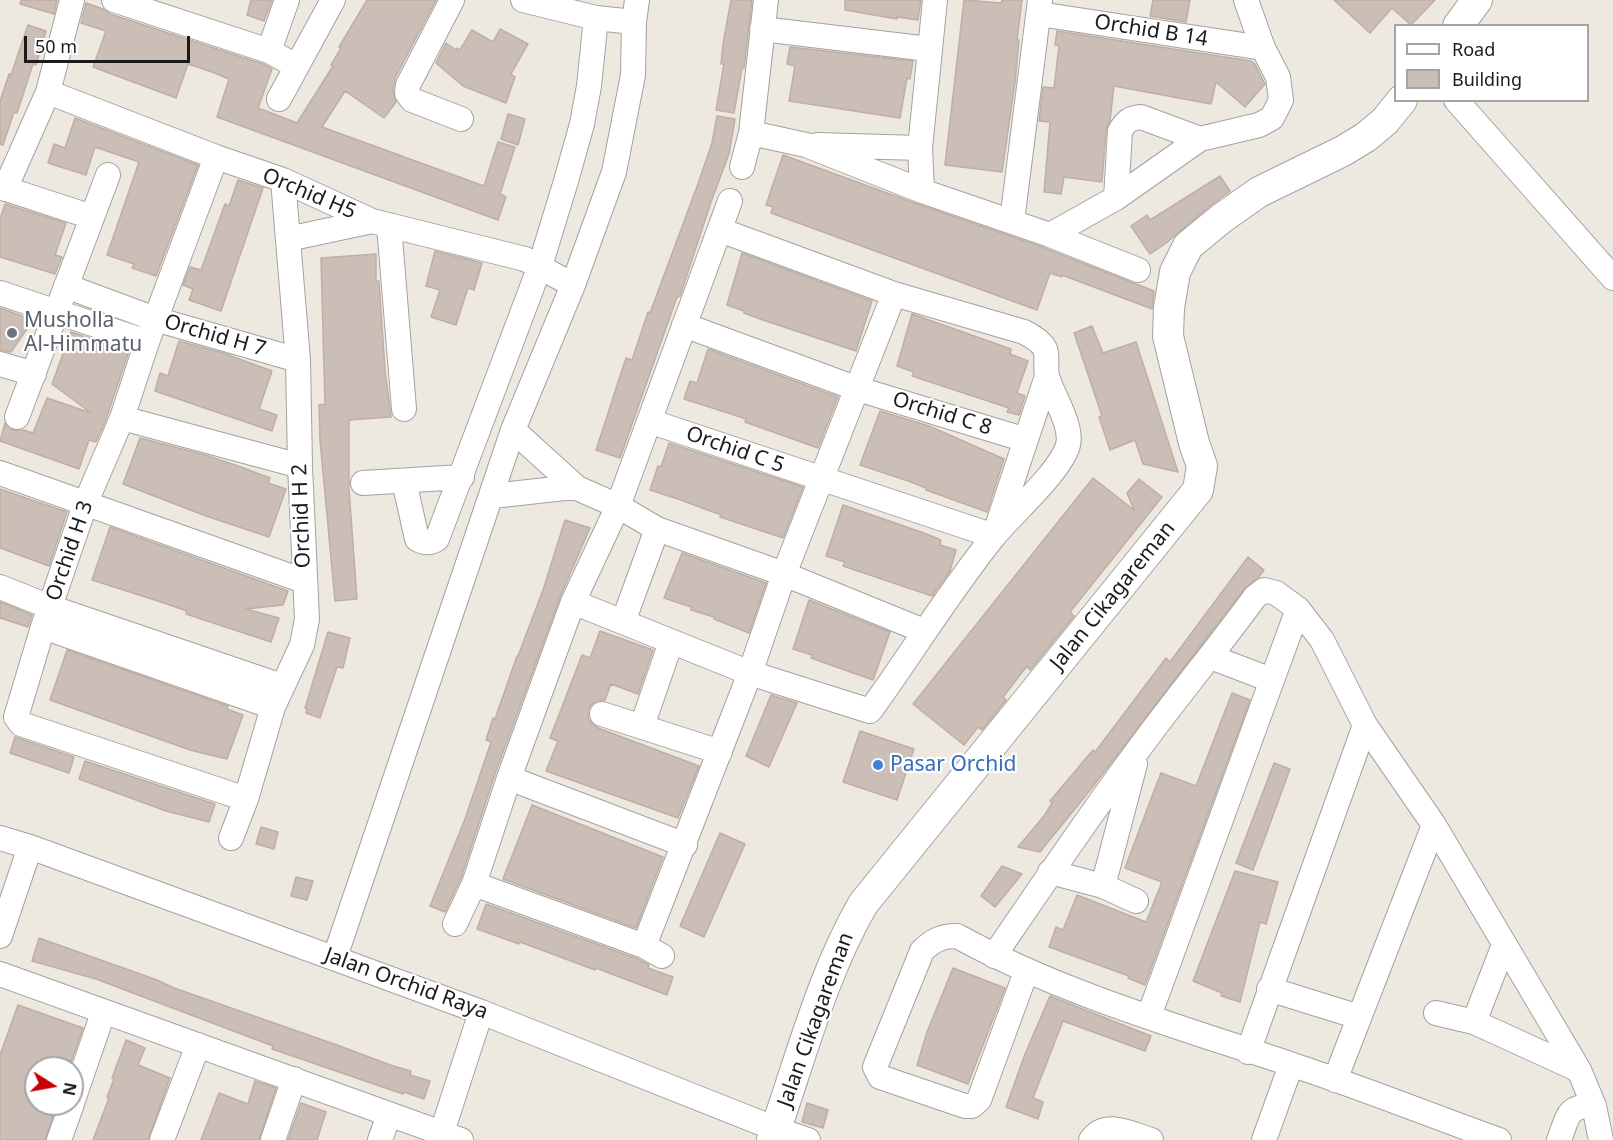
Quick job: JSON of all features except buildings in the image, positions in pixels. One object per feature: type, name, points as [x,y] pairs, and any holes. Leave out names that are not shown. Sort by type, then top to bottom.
[{"type":"street","points":[[72,0],[48,92],[2,188],[92,218]]},
{"type":"street","points":[[114,0],[175,10],[269,51],[296,66]]},
{"type":"street","points":[[269,51],[287,0]]},
{"type":"street","points":[[279,99],[333,0]]},
{"type":"street","points":[[452,0],[408,85],[407,93],[412,100],[461,119]]},
{"type":"street","points":[[335,957],[614,172],[633,75],[635,11],[596,18],[523,0]]},
{"type":"street","points":[[742,167],[751,133],[765,0]]},
{"type":"street","points":[[922,191],[920,148],[935,0]]},
{"type":"street","points":[[1050,235],[1116,198],[1200,139],[1259,125],[1272,118],[1281,100],[1278,77],[1263,48],[1246,0]]},
{"type":"street","points":[[1459,24],[1477,0]]},
{"type":"street","points":[[1012,221],[1039,7]]},
{"type":"street","name":"Orchid B 14","points":[[1039,7],[1263,48]]},
{"type":"street","points":[[404,482],[417,539],[429,543],[437,539],[462,477],[540,266],[582,124],[589,86],[596,18]]},
{"type":"street","points":[[762,29],[929,49]]},
{"type":"street","name":"Orchid H5","points":[[48,92],[216,157],[283,180],[381,223],[525,259],[573,285]]},
{"type":"street","name":"Jalan Cikagareman","points":[[774,1135],[826,981],[848,930],[863,904],[1198,490],[1202,466],[1194,443],[1168,336],[1168,308],[1175,272],[1188,246],[1259,192],[1343,151],[1366,137],[1400,102]]},
{"type":"street","points":[[1458,102],[1613,278]]},
{"type":"street","points":[[1116,198],[1120,131],[1125,122],[1131,118],[1141,117],[1200,139]]},
{"type":"street","points":[[751,133],[806,145],[922,191],[1012,221],[1138,270]]},
{"type":"street","points":[[806,145],[858,144],[920,148]]},
{"type":"street","name":"Orchid H 3","points":[[216,157],[155,319],[122,418],[86,502],[16,717],[21,724],[246,799]]},
{"type":"street","points":[[18,417],[108,175]]},
{"type":"street","name":"Orchid H 2","points":[[231,838],[246,799],[277,696],[302,645],[307,619],[298,360],[283,180]]},
{"type":"street","points":[[455,924],[474,884],[509,778],[573,602],[618,506],[730,201]]},
{"type":"street","points":[[288,239],[381,223],[404,409]]},
{"type":"street","points":[[573,602],[750,673],[870,711],[924,631],[994,536],[1055,469],[1069,442],[1068,429],[1047,376],[1045,350],[1035,338],[1024,332],[894,294],[720,230]]},
{"type":"street","name":"Orchid H 7","points":[[66,286],[155,319],[298,360]]},
{"type":"street","points":[[0,293],[147,342]]},
{"type":"street","points":[[474,884],[653,951],[685,845],[750,673],[784,573],[894,294]]},
{"type":"street","name":"Orchid C 8","points":[[684,325],[858,389],[1026,440]]},
{"type":"street","points":[[0,364],[34,375]]},
{"type":"street","points":[[994,536],[1047,376]]},
{"type":"street","points":[[122,418],[300,466]]},
{"type":"street","name":"Orchid C 5","points":[[649,421],[994,536]]},
{"type":"street","points":[[519,436],[570,486],[618,506],[657,529],[784,573],[924,631]]},
{"type":"street","points":[[0,473],[304,581]]},
{"type":"street","points":[[363,483],[462,477]]},
{"type":"street","points":[[500,494],[570,486]]},
{"type":"street","points":[[623,622],[657,529]]},
{"type":"street","points":[[0,587],[47,617],[277,696]]},
{"type":"street","points":[[994,956],[1050,872],[1138,749],[1255,597],[1264,590],[1276,593],[1298,609],[1322,640],[1365,725],[1434,825],[1579,1070],[1594,1106],[1601,1140]]},
{"type":"street","points":[[1149,1016],[1298,609]]},
{"type":"street","points":[[642,726],[671,642]]},
{"type":"street","points":[[1211,657],[1271,680]]},
{"type":"street","points":[[603,714],[720,752]]},
{"type":"street","points":[[1248,1052],[1365,725]]},
{"type":"street","points":[[1103,886],[1138,749]]},
{"type":"street","points":[[509,778],[685,845]]},
{"type":"street","points":[[1335,1080],[1434,825]]},
{"type":"street","name":"Jalan Orchid Raya","points":[[0,838],[335,957],[481,1012],[774,1135],[808,1140]]},
{"type":"street","points":[[0,936],[30,847]]},
{"type":"street","points":[[1050,872],[1103,886],[1136,901]]},
{"type":"street","points":[[1026,972],[979,1100],[972,1106],[965,1106],[880,1077],[875,1067],[922,951],[932,942],[945,936],[957,936],[1026,972],[1499,1140]]},
{"type":"street","points":[[1474,1022],[1504,945]]},
{"type":"street","points":[[2,983],[103,1013],[198,1045],[451,1136],[481,1012]]},
{"type":"street","points":[[1269,989],[1359,1017]]},
{"type":"street","points":[[84,1068],[103,1013]]},
{"type":"street","points":[[1436,1013],[1474,1022],[1579,1070]]},
{"type":"street","points":[[162,1140],[198,1045]]},
{"type":"street","points":[[1264,1140],[1291,1065]]},
{"type":"street","points":[[273,1140],[294,1079]]},
{"type":"street","points":[[1559,1140],[1572,1110],[1579,1106],[1594,1106]]},
{"type":"street","points":[[380,1140],[389,1115]]},
{"type":"street","points":[[59,1140],[67,1116]]},
{"type":"street","points":[[1091,1140],[1106,1128],[1115,1128],[1151,1140]]},
{"type":"place","name":"Musholla Al-Himmatu","points":[[12,333]]},
{"type":"place","name":"Pasar Orchid","points":[[878,765]]}]
